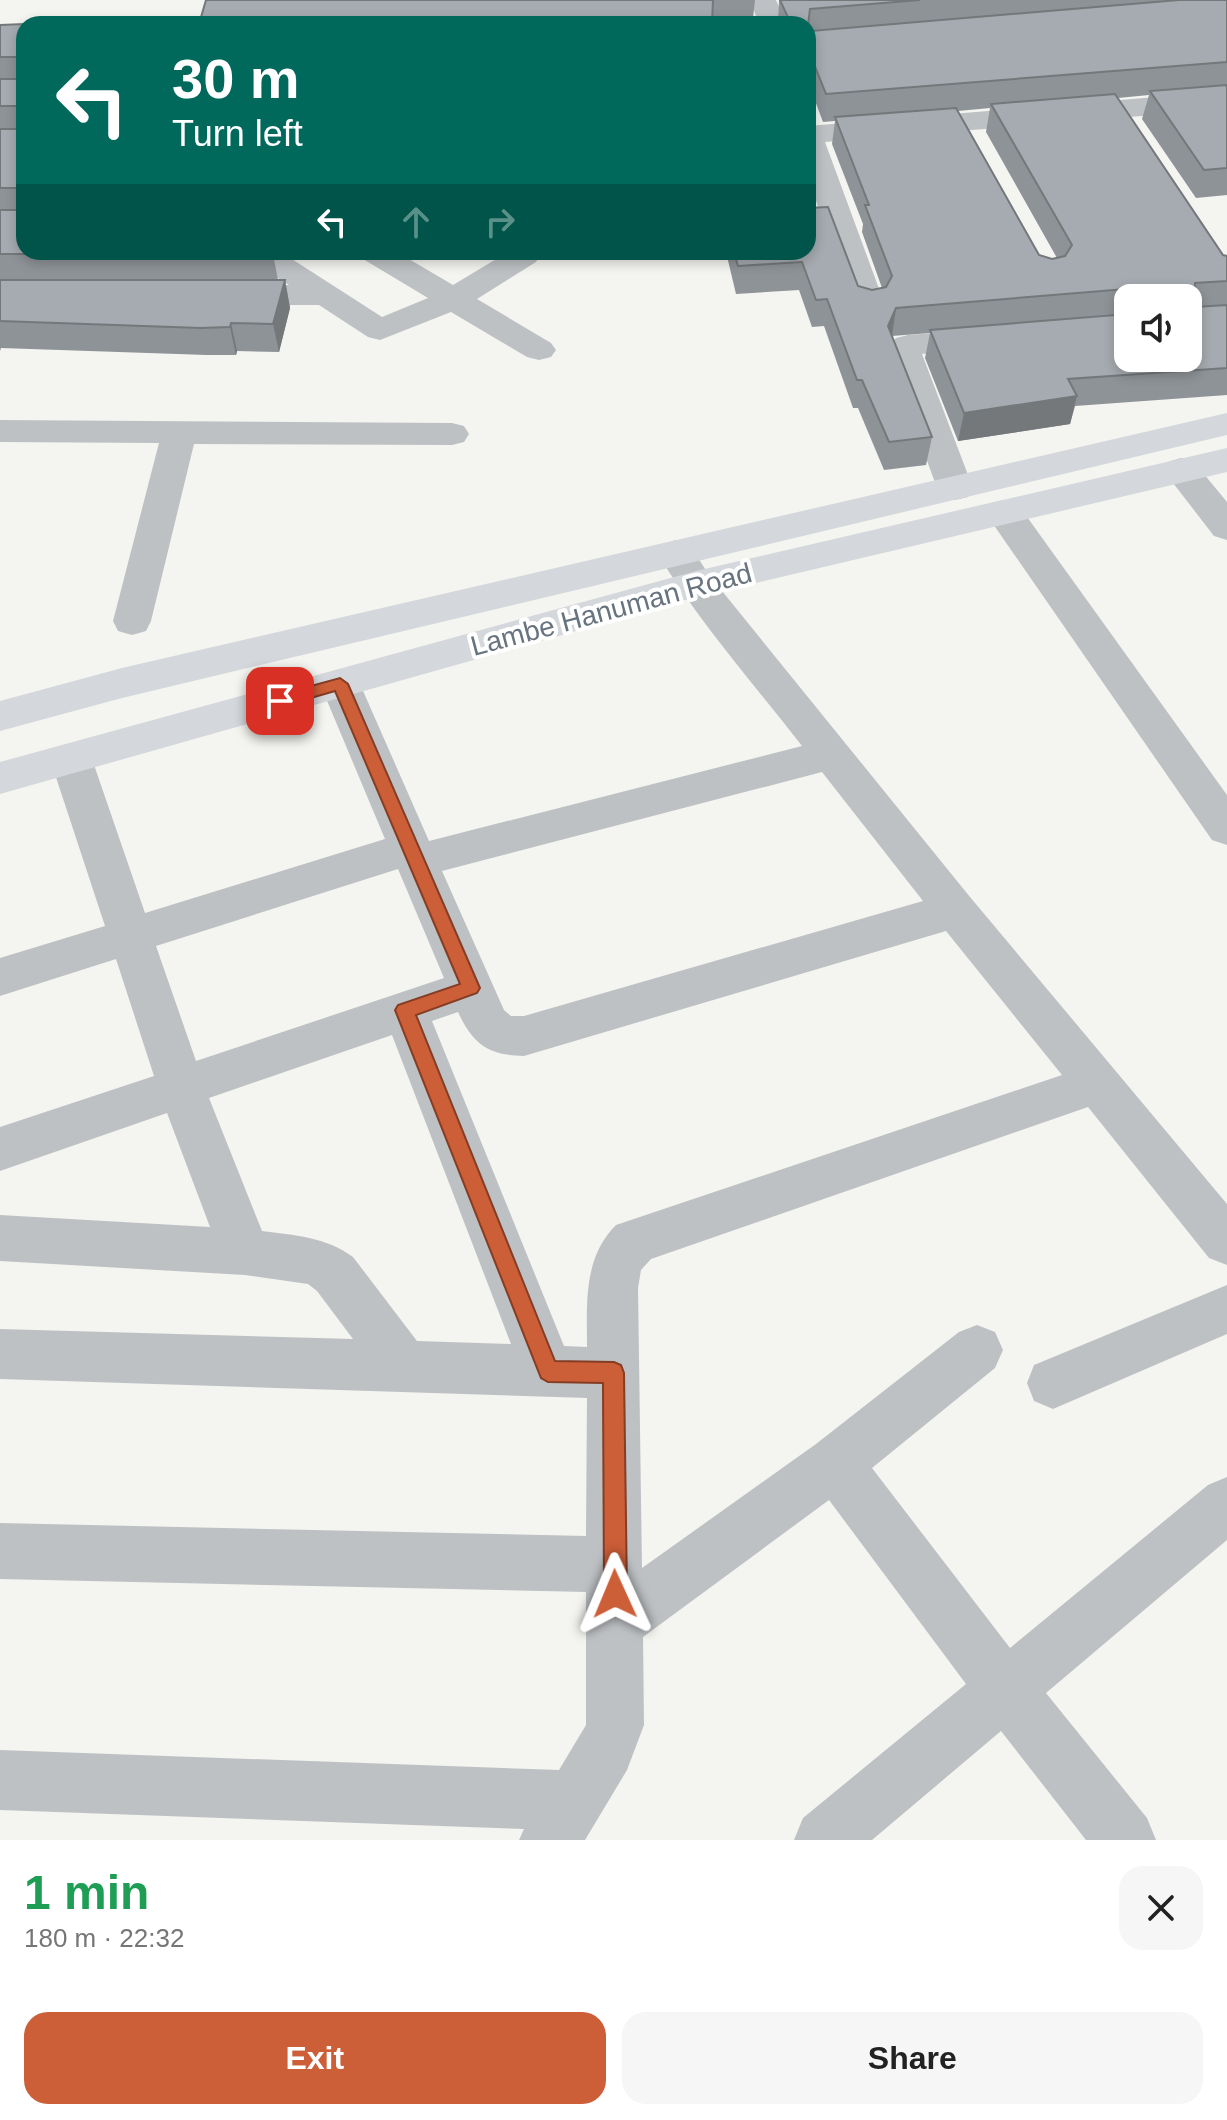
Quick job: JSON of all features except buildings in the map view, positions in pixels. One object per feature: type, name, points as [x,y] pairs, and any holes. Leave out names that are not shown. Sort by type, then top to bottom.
[{"type":"street","points":[[816,135],[1227,100]]},
{"type":"street","points":[[1118,109],[1136,136]]},
{"type":"street","points":[[962,122],[977,150]]},
{"type":"street","points":[[816,158],[869,305]]},
{"type":"street","points":[[271,260],[380,330],[454,299],[513,260]]},
{"type":"street","points":[[388,260],[539,350]]},
{"type":"street","points":[[201,295],[325,295]]},
{"type":"street","points":[[955,488],[903,349],[908,345],[1018,336]]},
{"type":"street","points":[[0,716],[122,683],[686,568],[955,488],[1227,424]]},
{"type":"street","points":[[0,431],[452,434]]},
{"type":"street","points":[[132,621],[179,433]]},
{"type":"street","name":"Lambe Hanuman Road","points":[[0,778],[340,684],[686,568],[1004,512],[1227,460]]},
{"type":"street","points":[[1181,470],[1227,527]]},
{"type":"street","points":[[1004,512],[1227,828]]},
{"type":"street","points":[[686,568],[955,910],[1227,1242]]},
{"type":"street","points":[[340,684],[486,1022],[494,1032],[508,1037],[524,1036],[955,910]]},
{"type":"street","points":[[0,977],[130,935],[413,855],[832,754]]},
{"type":"street","points":[[71,759],[181,1087],[245,1252]]},
{"type":"street","points":[[0,1149],[471,988]]},
{"type":"street","points":[[405,1010],[548,1371]]},
{"type":"street","points":[[0,1780],[562,1820],[606,1749],[615,1725],[615,1267],[623,1251],[634,1241],[1099,1083]]},
{"type":"street","points":[[0,1238],[245,1252],[323,1265],[335,1274],[404,1366]]},
{"type":"street","points":[[1053,1383],[1227,1309]]},
{"type":"street","points":[[616,1622],[835,1463],[977,1350]]},
{"type":"street","points":[[0,1354],[614,1373]]},
{"type":"street","points":[[835,1463],[1005,1689],[1125,1840]]},
{"type":"street","points":[[825,1840],[1227,1504]]},
{"type":"street","points":[[0,1551],[615,1565]]},
{"type":"route","points":[[280,701],[340,684],[471,988],[405,1010],[548,1371],[614,1373],[615,1594]]}]
